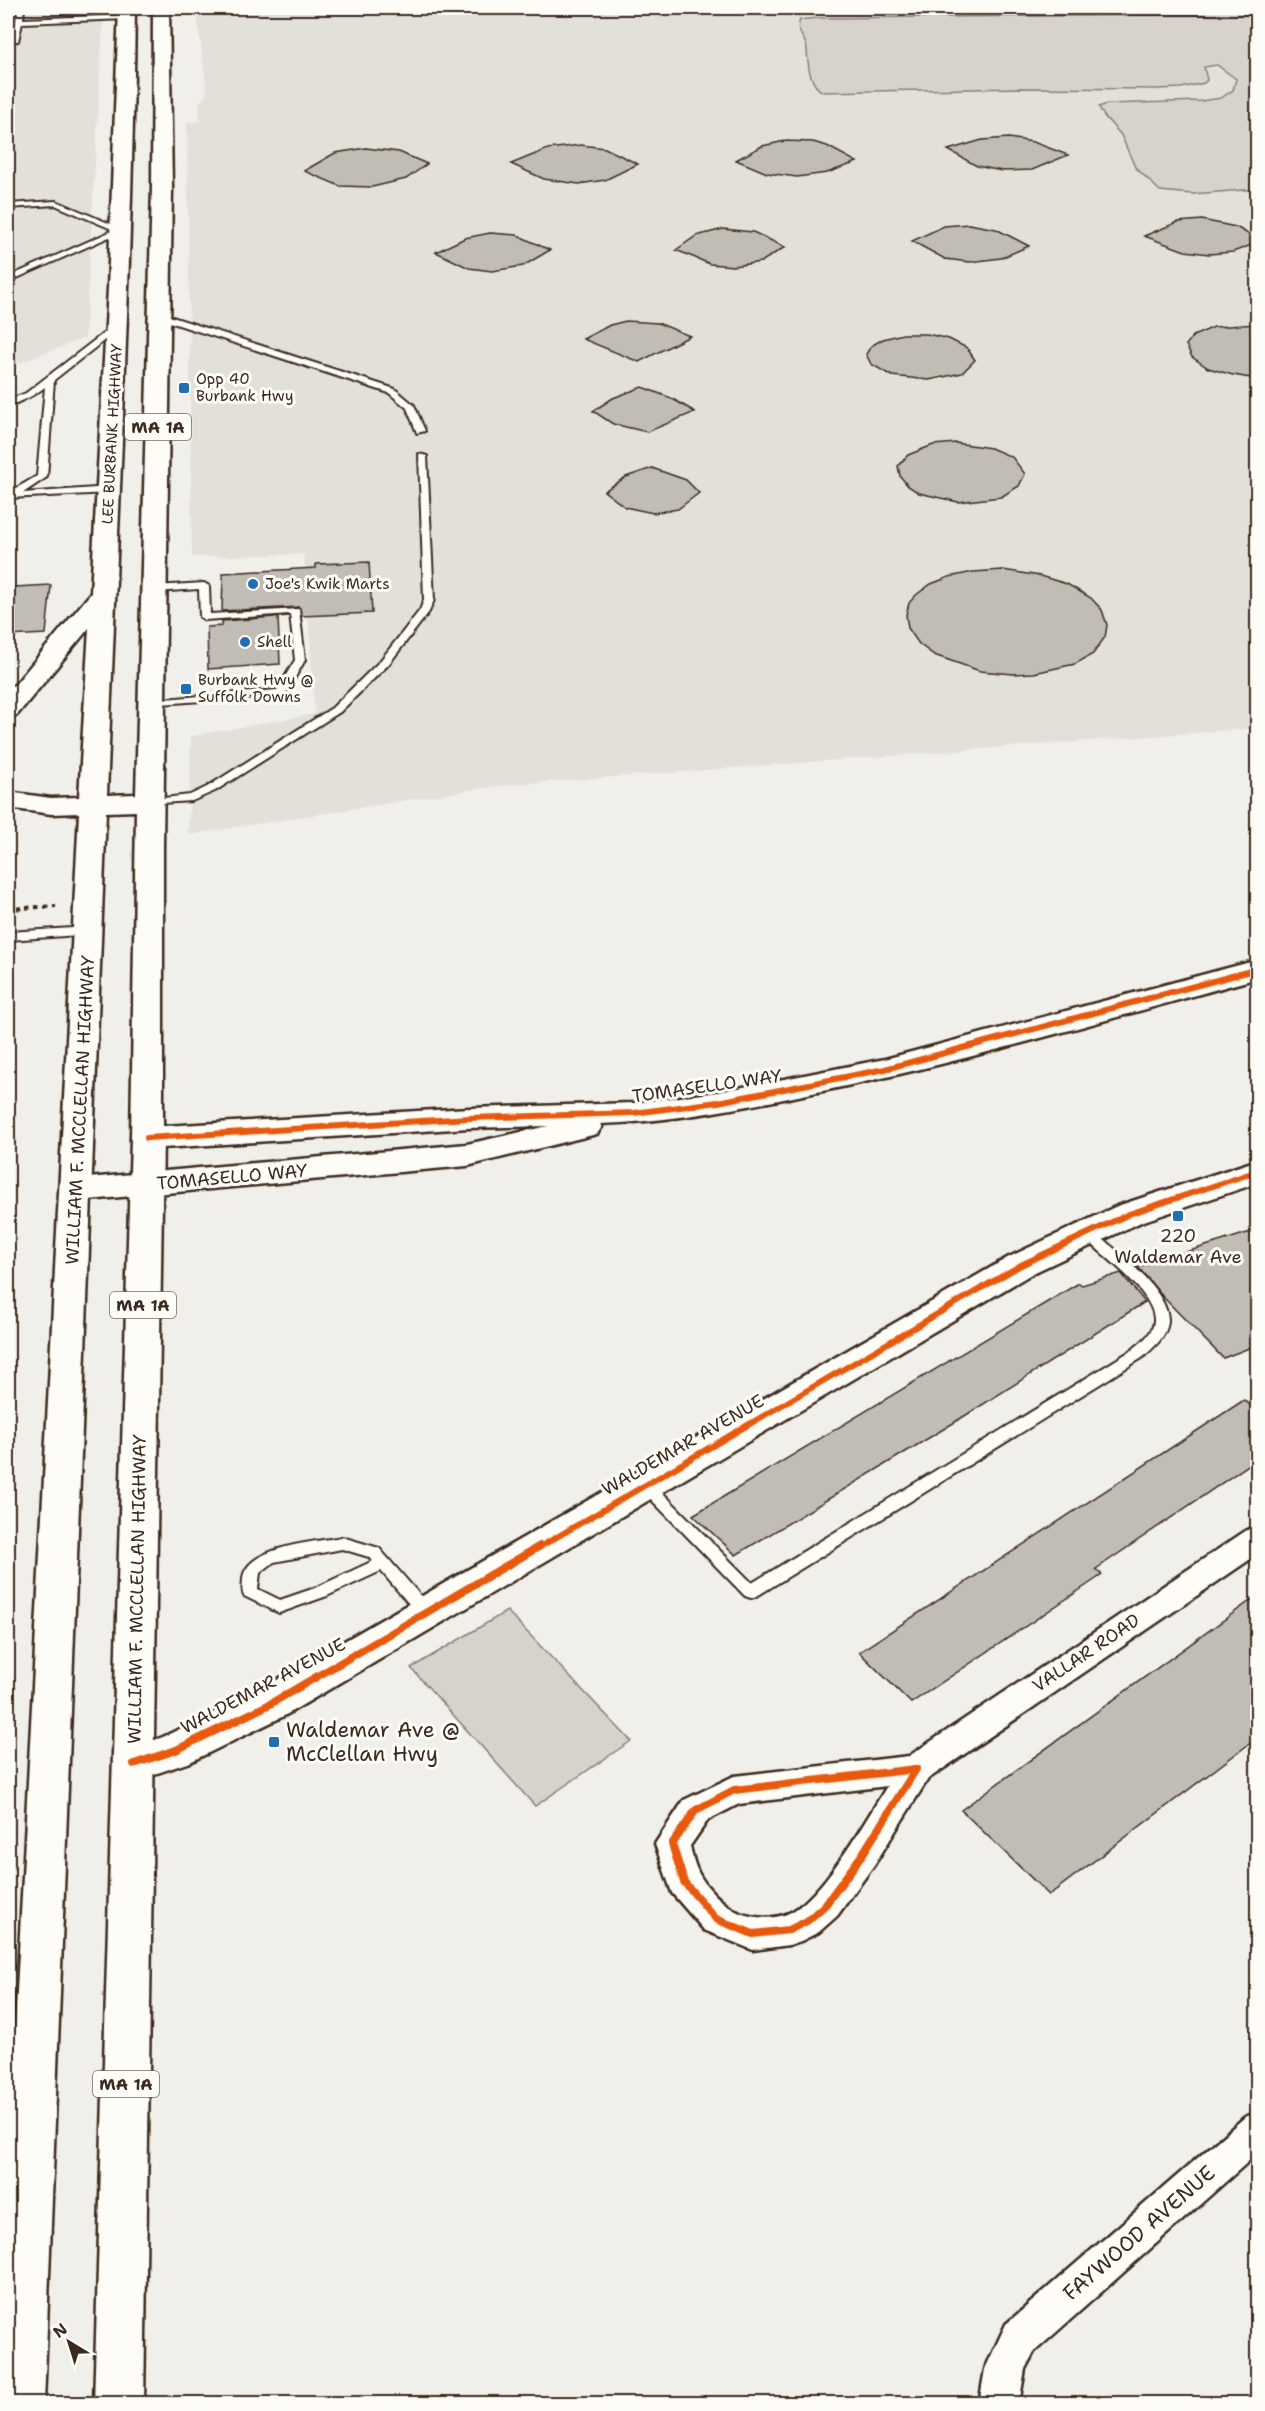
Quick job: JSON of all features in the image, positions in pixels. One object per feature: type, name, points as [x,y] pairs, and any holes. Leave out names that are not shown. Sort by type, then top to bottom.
[{"type":"main road","name":"MA 1A","points":[[150,802],[160,316],[161,8]]},
{"type":"main road","name":"LEE BURBANK HIGHWAY","points":[[91,860],[117,328],[127,12]]},
{"type":"main road","points":[[8,709],[18,687],[104,593]]},
{"type":"main road","points":[[8,800],[51,806],[150,802]]},
{"type":"main road","name":"WILLIAM F. MCCLELLAN HIGHWAY","points":[[119,2403],[147,1138],[150,802]]},
{"type":"main road","name":"WILLIAM F. MCCLELLAN HIGHWAY","points":[[19,2403],[91,860]]},
{"type":"main road","name":"TOMASELLO WAY","points":[[147,1138],[441,1119],[634,1113],[762,1095],[885,1069],[1257,969]]},
{"type":"main road","name":"TOMASELLO WAY","points":[[77,1190],[467,1155],[545,1138],[634,1113]]},
{"type":"main road","name":"WALDEMAR AVENUE","points":[[134,1764],[176,1750],[247,1716],[1021,1265],[1087,1233],[1181,1195],[1257,1171]]},
{"type":"street","name":"VALLAR ROAD","points":[[916,1769],[734,1790],[696,1810],[672,1844],[684,1882],[716,1919],[753,1934],[789,1930],[807,1921],[825,1905],[850,1872],[916,1769],[1257,1538]]},
{"type":"street","name":"FAYWOOD AVENUE","points":[[999,2403],[1008,2356],[1020,2338],[1257,2129]]},
{"type":"lane","points":[[8,40],[16,40],[21,8]]},
{"type":"lane","points":[[19,21],[127,12]]},
{"type":"lane","points":[[8,206],[56,203],[121,230]]},
{"type":"lane","points":[[8,280],[121,230]]},
{"type":"lane","points":[[160,316],[381,386],[400,396],[411,407],[420,431]]},
{"type":"lane","points":[[8,404],[29,395],[117,328]]},
{"type":"lane","points":[[9,496],[42,477],[50,379]]},
{"type":"lane","points":[[150,802],[184,799],[211,789],[331,714],[384,663],[428,605],[422,456]]},
{"type":"lane","points":[[9,496],[110,490]]},
{"type":"lane","points":[[152,703],[281,693],[300,660],[294,611],[205,617],[204,586],[154,589]]},
{"type":"lane","points":[[8,936],[88,931]]},
{"type":"lane","points":[[645,1485],[751,1592],[1137,1354],[1153,1341],[1160,1328],[1159,1303],[1148,1289],[1087,1233]]},
{"type":"lane","points":[[383,1563],[321,1592],[279,1607],[250,1592],[252,1570],[270,1557],[342,1543],[374,1552],[426,1613]]},
{"type":"path","points":[[8,909],[57,906]]},
{"type":"shaded area","points":[[8,8],[104,8],[85,338],[8,367]]},
{"type":"shaded area","points":[[196,8],[1257,8],[1257,728],[496,786],[188,835],[191,736],[315,714],[304,554],[192,557],[187,123],[200,121],[199,103],[207,93]]},
{"type":"shaded area","points":[[1257,15],[1257,189],[1192,194],[1160,191],[1135,167],[1121,135],[1099,107],[1107,104],[1201,101],[1221,98],[1233,90],[1236,79],[1217,65],[1204,67],[1207,80],[1204,83],[1181,88],[1019,88],[823,92],[818,89],[812,79],[806,46],[799,28],[800,20],[818,18]]},
{"type":"shaded area","points":[[507,1611],[631,1741],[535,1806],[411,1668]]},
{"type":"building","points":[[1009,138],[1033,142],[1068,155],[1032,170],[1002,171],[977,166],[948,150],[982,140]]},
{"type":"building","points":[[785,141],[813,142],[827,146],[857,162],[827,173],[797,177],[767,173],[736,160],[762,146]]},
{"type":"building","points":[[581,145],[605,148],[638,164],[605,180],[579,184],[544,179],[511,164],[548,149]]},
{"type":"building","points":[[366,148],[399,152],[427,164],[406,179],[372,187],[340,186],[304,171],[335,153]]},
{"type":"building","points":[[1202,220],[1236,227],[1257,239],[1257,243],[1233,252],[1209,254],[1185,251],[1144,236],[1178,222]]},
{"type":"building","points":[[969,224],[996,229],[1029,246],[1001,258],[970,262],[945,259],[912,241],[944,226]]},
{"type":"building","points":[[723,229],[753,232],[785,247],[761,262],[733,266],[710,264],[676,250],[696,236]]},
{"type":"building","points":[[490,233],[517,235],[550,250],[523,266],[492,271],[469,268],[436,252],[465,238]]},
{"type":"building","points":[[626,321],[658,323],[690,336],[639,362],[583,339],[610,325]]},
{"type":"building","points":[[1257,324],[1257,379],[1208,368],[1192,357],[1186,345],[1193,336],[1214,327]]},
{"type":"building","points":[[903,334],[927,334],[949,339],[967,348],[975,360],[962,373],[929,380],[892,376],[871,364],[866,354],[871,346],[883,339]]},
{"type":"building","points":[[642,387],[671,398],[695,412],[647,432],[613,424],[593,411],[613,398]]},
{"type":"building","points":[[956,443],[991,448],[1012,457],[1025,474],[1019,486],[1001,497],[958,502],[919,493],[908,486],[900,476],[898,466],[908,455],[933,445]]},
{"type":"building","points":[[652,468],[686,480],[699,493],[678,509],[653,513],[625,507],[604,491],[626,477]]},
{"type":"building","points":[[369,562],[372,613],[302,616],[299,607],[222,611],[223,573],[316,568],[316,564]]},
{"type":"building","points":[[1003,570],[1040,576],[1067,584],[1091,598],[1102,610],[1107,625],[1105,637],[1093,654],[1075,664],[1034,673],[1013,674],[980,671],[934,655],[919,644],[908,628],[906,615],[909,603],[916,595],[931,584],[949,577],[973,572]]},
{"type":"building","points":[[51,585],[46,634],[8,636],[14,587]]},
{"type":"building","points":[[288,616],[278,617],[280,664],[208,669],[207,627],[222,626],[222,621]]},
{"type":"building","points":[[1257,1230],[1257,1345],[1223,1358],[1163,1297],[1138,1267]]},
{"type":"building","points":[[1121,1273],[1145,1302],[955,1422],[736,1555],[693,1515],[1079,1283],[1082,1285]]},
{"type":"building","points":[[1244,1400],[1257,1411],[1257,1459],[1096,1569],[1102,1575],[911,1703],[859,1652]]},
{"type":"building","points":[[1257,1596],[1257,1738],[1049,1895],[961,1810]]},
{"type":"cycle path","points":[[147,1138],[469,1118],[634,1113],[718,1102],[885,1069],[1258,969]]},
{"type":"cycle path","points":[[134,1764],[176,1750],[270,1704],[1021,1265],[1129,1214],[1258,1171]]},
{"type":"cycle path","points":[[916,1769],[862,1855],[825,1905],[807,1921],[789,1930],[753,1934],[716,1919],[684,1882],[672,1844],[696,1810],[734,1790],[916,1769]]},
{"type":"place","name":"Opp 40 Burbank Hwy","points":[[184,388]]},
{"type":"place","name":"Joe's Kwik Marts","points":[[253,584]]},
{"type":"place","name":"Shell","points":[[245,642]]},
{"type":"place","name":"Burbank Hwy @ Suffolk Downs","points":[[186,689]]},
{"type":"place","name":"220 Waldemar Ave","points":[[1178,1216]]},
{"type":"place","name":"Waldemar Ave @ McClellan Hwy","points":[[274,1742]]}]
